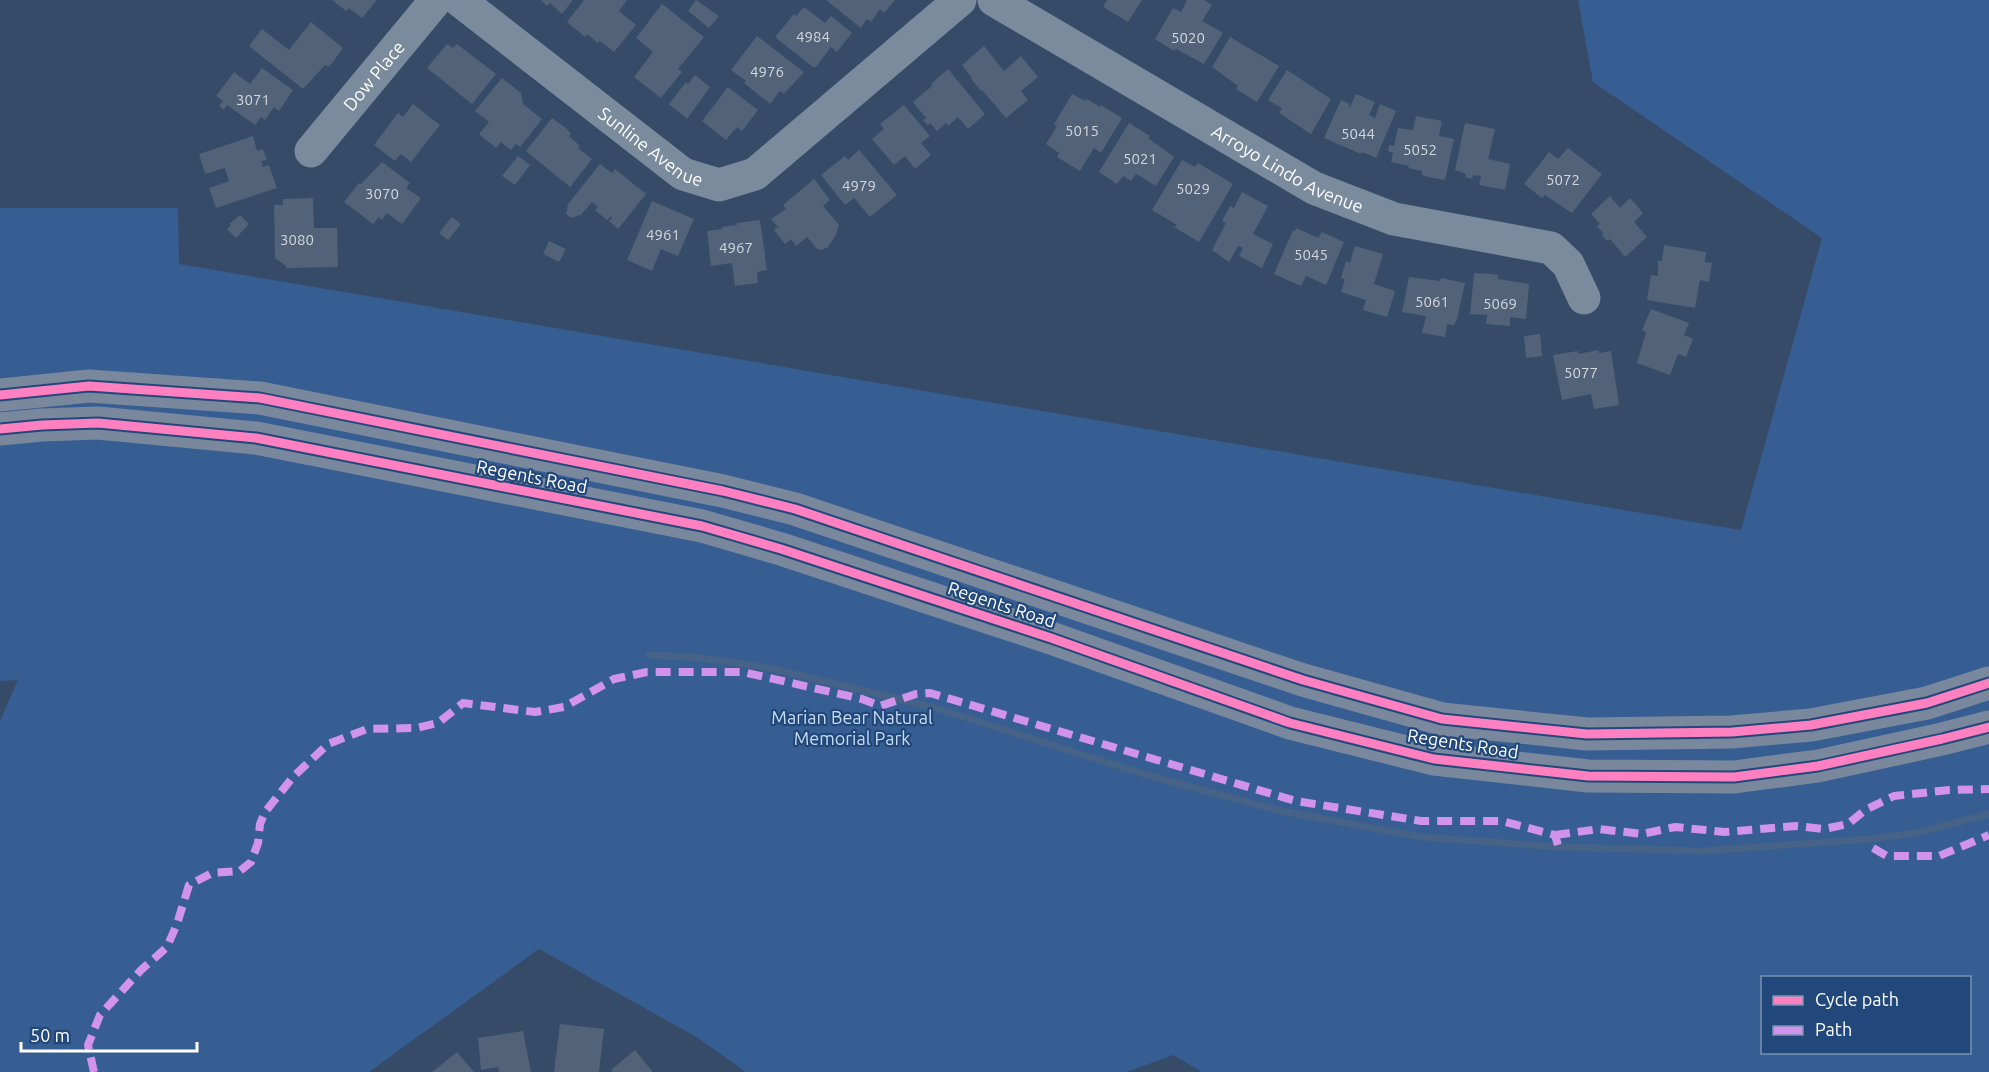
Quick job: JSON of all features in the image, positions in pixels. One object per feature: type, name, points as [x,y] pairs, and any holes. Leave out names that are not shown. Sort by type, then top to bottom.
[{"type":"main road","name":"Regents Road","points":[[0,394],[89,386],[260,398],[723,491],[795,509],[1303,680],[1442,719],[1587,734],[1732,732],[1811,725],[1927,703],[1989,683]]},
{"type":"main road","name":"Regents Road","points":[[0,429],[98,423],[256,438],[702,526],[782,549],[1051,638],[1290,723],[1434,759],[1588,776],[1734,777],[1818,766],[1989,727]]},
{"type":"street","name":"Dow Place","points":[[311,151],[436,0]]},
{"type":"street","name":"Sunline Avenue","points":[[459,0],[683,174],[719,185],[754,174],[960,0]]},
{"type":"street","name":"Arroyo Lindo Avenue","points":[[994,0],[1314,188],[1394,219],[1551,248],[1568,264],[1584,298]]},
{"type":"green space","name":"Marian Bear Natural Memorial Park","points":[[1578,0],[1989,0],[1989,1072],[1202,1072],[1173,1055],[1127,1072],[746,1072],[698,1038],[539,949],[369,1072],[0,1072],[0,721],[18,680],[0,681],[0,208],[178,208],[179,264],[1741,530],[1822,238],[1593,82]]},
{"type":"building","points":[[332,0],[377,0],[362,18],[349,8],[346,11]]},
{"type":"building","points":[[541,0],[573,0],[562,14],[550,3],[547,6]]},
{"type":"building","points":[[584,0],[627,0],[619,11],[636,25],[614,52],[587,34],[585,37],[567,22]]},
{"type":"building","points":[[696,0],[719,16],[709,28],[688,11]]},
{"type":"building","points":[[826,0],[895,0],[884,13],[880,9],[871,22],[867,19],[861,28]]},
{"type":"building","points":[[1107,0],[1142,0],[1128,22],[1103,7]]},
{"type":"building","points":[[1187,0],[1204,0],[1212,5],[1202,21],[1223,33],[1204,64],[1176,49],[1174,51],[1155,39],[1173,8],[1181,12]]},
{"type":"building","points":[[662,4],[704,37],[678,69],[682,72],[661,98],[634,77],[653,52],[636,38]]},
{"type":"building","points":[[804,7],[825,23],[831,16],[852,33],[837,52],[831,47],[816,67],[775,37],[794,14],[796,16]]},
{"type":"building","points":[[311,22],[343,48],[333,62],[328,67],[325,65],[303,89],[249,46],[262,29],[289,50]]},
{"type":"building","points":[[757,36],[804,72],[784,94],[780,91],[770,104],[731,70]]},
{"type":"building","points":[[1230,37],[1279,66],[1257,102],[1236,89],[1238,86],[1212,67]]},
{"type":"building","points":[[447,44],[453,48],[457,44],[496,74],[472,104],[427,68]]},
{"type":"building","points":[[984,46],[1004,71],[1021,56],[1038,77],[1021,91],[1028,100],[1006,118],[971,79],[962,65]]},
{"type":"building","points":[[262,68],[293,90],[279,111],[274,107],[265,120],[261,117],[255,125],[227,105],[224,110],[219,106],[223,101],[216,96],[234,72],[250,84]]},
{"type":"building","points":[[948,69],[985,114],[968,129],[958,117],[948,126],[946,123],[937,131],[930,123],[928,125],[923,120],[926,118],[913,102]]},
{"type":"building","points":[[1287,70],[1331,99],[1311,134],[1279,113],[1282,108],[1268,100]]},
{"type":"building","points":[[695,75],[710,87],[687,119],[669,104],[686,82],[688,84]]},
{"type":"building","points":[[502,78],[521,93],[523,104],[542,119],[520,147],[516,144],[511,150],[501,142],[496,148],[479,134],[489,122],[475,111]]},
{"type":"building","points":[[728,87],[758,110],[742,131],[737,127],[726,140],[702,121]]},
{"type":"building","points":[[1072,94],[1100,107],[1101,105],[1122,118],[1101,153],[1094,148],[1080,171],[1057,157],[1059,153],[1046,144],[1057,126],[1054,124]]},
{"type":"building","points":[[1356,94],[1375,102],[1369,115],[1375,118],[1380,104],[1396,111],[1376,158],[1324,138],[1341,100],[1350,104],[1348,107],[1350,107]]},
{"type":"building","points":[[413,104],[440,125],[411,162],[401,154],[395,161],[374,145],[398,113],[403,117]]},
{"type":"building","points":[[904,105],[930,136],[921,143],[931,155],[915,169],[905,156],[894,165],[872,139],[884,129],[880,124]]},
{"type":"building","points":[[1416,116],[1442,121],[1439,136],[1454,139],[1445,180],[1422,175],[1422,171],[1391,162],[1393,153],[1388,151],[1389,145],[1394,146],[1398,128],[1413,130]]},
{"type":"building","points":[[552,118],[566,128],[571,134],[569,136],[580,146],[578,148],[592,159],[570,187],[526,151]]},
{"type":"building","points":[[1129,123],[1150,136],[1148,138],[1174,157],[1156,186],[1136,174],[1131,181],[1123,176],[1117,184],[1099,172]]},
{"type":"building","points":[[1465,123],[1495,129],[1488,159],[1510,164],[1505,190],[1479,185],[1481,176],[1473,175],[1472,179],[1455,170]]},
{"type":"building","points":[[253,136],[257,151],[263,149],[267,160],[261,161],[263,167],[269,165],[277,188],[216,208],[209,188],[229,181],[225,168],[205,174],[199,154]]},
{"type":"building","points":[[1568,148],[1602,174],[1572,213],[1545,195],[1542,198],[1524,184],[1549,152],[1558,159]]},
{"type":"building","points":[[859,150],[897,195],[870,217],[854,198],[845,205],[821,175],[845,156],[848,160]]},
{"type":"building","points":[[518,156],[530,165],[515,185],[502,176]]},
{"type":"building","points":[[1182,160],[1195,167],[1198,163],[1233,184],[1199,242],[1152,210]]},
{"type":"building","points":[[382,162],[410,183],[406,188],[421,198],[402,224],[387,213],[382,220],[379,217],[373,224],[344,202],[359,183],[361,184]]},
{"type":"building","points":[[600,164],[612,173],[615,169],[646,194],[618,229],[609,221],[611,216],[607,220],[595,210],[598,207],[592,202],[580,216],[572,218],[566,214],[568,204]]},
{"type":"building","points":[[814,179],[830,200],[823,206],[839,225],[828,247],[822,250],[817,249],[807,237],[796,246],[791,239],[785,244],[774,230],[779,226],[771,219],[786,209],[783,205]]},
{"type":"building","points":[[1242,192],[1268,206],[1253,234],[1273,244],[1262,268],[1239,256],[1243,248],[1238,246],[1229,262],[1212,250],[1226,223],[1222,221],[1230,206],[1234,208]]},
{"type":"building","points":[[1610,196],[1620,208],[1630,198],[1643,213],[1634,222],[1647,237],[1625,257],[1610,239],[1607,241],[1602,235],[1603,233],[1597,226],[1600,224],[1591,214]]},
{"type":"building","points":[[313,198],[314,228],[337,228],[338,267],[286,268],[275,258],[274,205],[283,205],[283,199]]},
{"type":"building","points":[[652,201],[694,219],[678,256],[661,249],[652,271],[627,260]]},
{"type":"building","points":[[240,215],[249,224],[236,238],[227,229],[231,225],[229,224]]},
{"type":"building","points":[[452,217],[461,224],[448,240],[439,233]]},
{"type":"building","points":[[760,220],[767,270],[757,272],[758,283],[735,286],[732,263],[711,266],[707,231]]},
{"type":"building","points":[[1296,228],[1318,238],[1322,232],[1344,242],[1326,285],[1306,276],[1301,286],[1274,274],[1293,230],[1295,231]]},
{"type":"building","points":[[549,241],[566,249],[559,262],[543,254]]},
{"type":"building","points":[[1664,245],[1706,252],[1705,262],[1712,263],[1709,282],[1700,280],[1695,308],[1647,300],[1651,275],[1658,276],[1658,261],[1662,261]]},
{"type":"building","points":[[1355,246],[1383,254],[1374,284],[1395,291],[1387,317],[1363,310],[1366,300],[1341,292],[1345,279],[1341,278],[1346,261],[1350,263]]},
{"type":"building","points":[[1474,273],[1498,275],[1498,279],[1529,284],[1526,319],[1510,317],[1510,326],[1486,324],[1487,315],[1470,314]]},
{"type":"building","points":[[1409,277],[1440,281],[1441,278],[1465,283],[1457,319],[1454,325],[1447,324],[1445,337],[1422,333],[1426,316],[1402,312]]},
{"type":"building","points":[[1651,309],[1689,323],[1684,335],[1693,339],[1686,357],[1678,354],[1670,375],[1637,363],[1646,332],[1642,330]]},
{"type":"building","points":[[1540,334],[1542,356],[1526,358],[1524,336]]},
{"type":"building","points":[[1598,350],[1599,353],[1611,351],[1619,405],[1594,409],[1591,394],[1562,400],[1553,355]]},
{"type":"building","points":[[560,1024],[604,1029],[599,1072],[554,1072]]},
{"type":"building","points":[[523,1031],[531,1072],[499,1072],[498,1067],[481,1070],[478,1038]]},
{"type":"building","points":[[635,1050],[653,1072],[613,1072],[611,1070]]},
{"type":"building","points":[[457,1052],[474,1072],[432,1072]]},
{"type":"waterway","points":[[649,655],[701,658],[765,667],[932,707],[1147,775],[1281,811],[1422,837],[1559,847],[1703,851],[1870,839],[1916,833],[1989,814]]},
{"type":"marked path","points":[[94,1072],[88,1045],[100,1015],[141,970],[167,947],[189,885],[212,873],[240,871],[251,862],[265,812],[293,777],[328,744],[367,729],[416,728],[438,723],[463,703],[535,712],[564,707],[614,679],[647,672],[743,672],[862,699],[880,706],[916,694],[930,693],[1296,801],[1421,821],[1502,821],[1555,835],[1560,852]]},
{"type":"marked path","points":[[1555,835],[1599,829],[1642,834],[1675,827],[1725,832],[1796,826],[1824,829],[1848,824],[1865,810],[1894,796],[1949,790],[1989,789]]},
{"type":"marked path","points":[[1873,848],[1887,856],[1939,856],[1989,835]]},
{"type":"cycle path","points":[[0,395],[89,386],[260,398],[723,491],[795,509],[1303,680],[1442,719],[1587,734],[1732,732],[1811,725],[1927,703],[1989,683]]},
{"type":"cycle path","points":[[0,429],[98,423],[256,438],[702,526],[781,549],[1051,638],[1290,723],[1434,759],[1588,776],[1734,777],[1818,766],[1989,727]]}]
